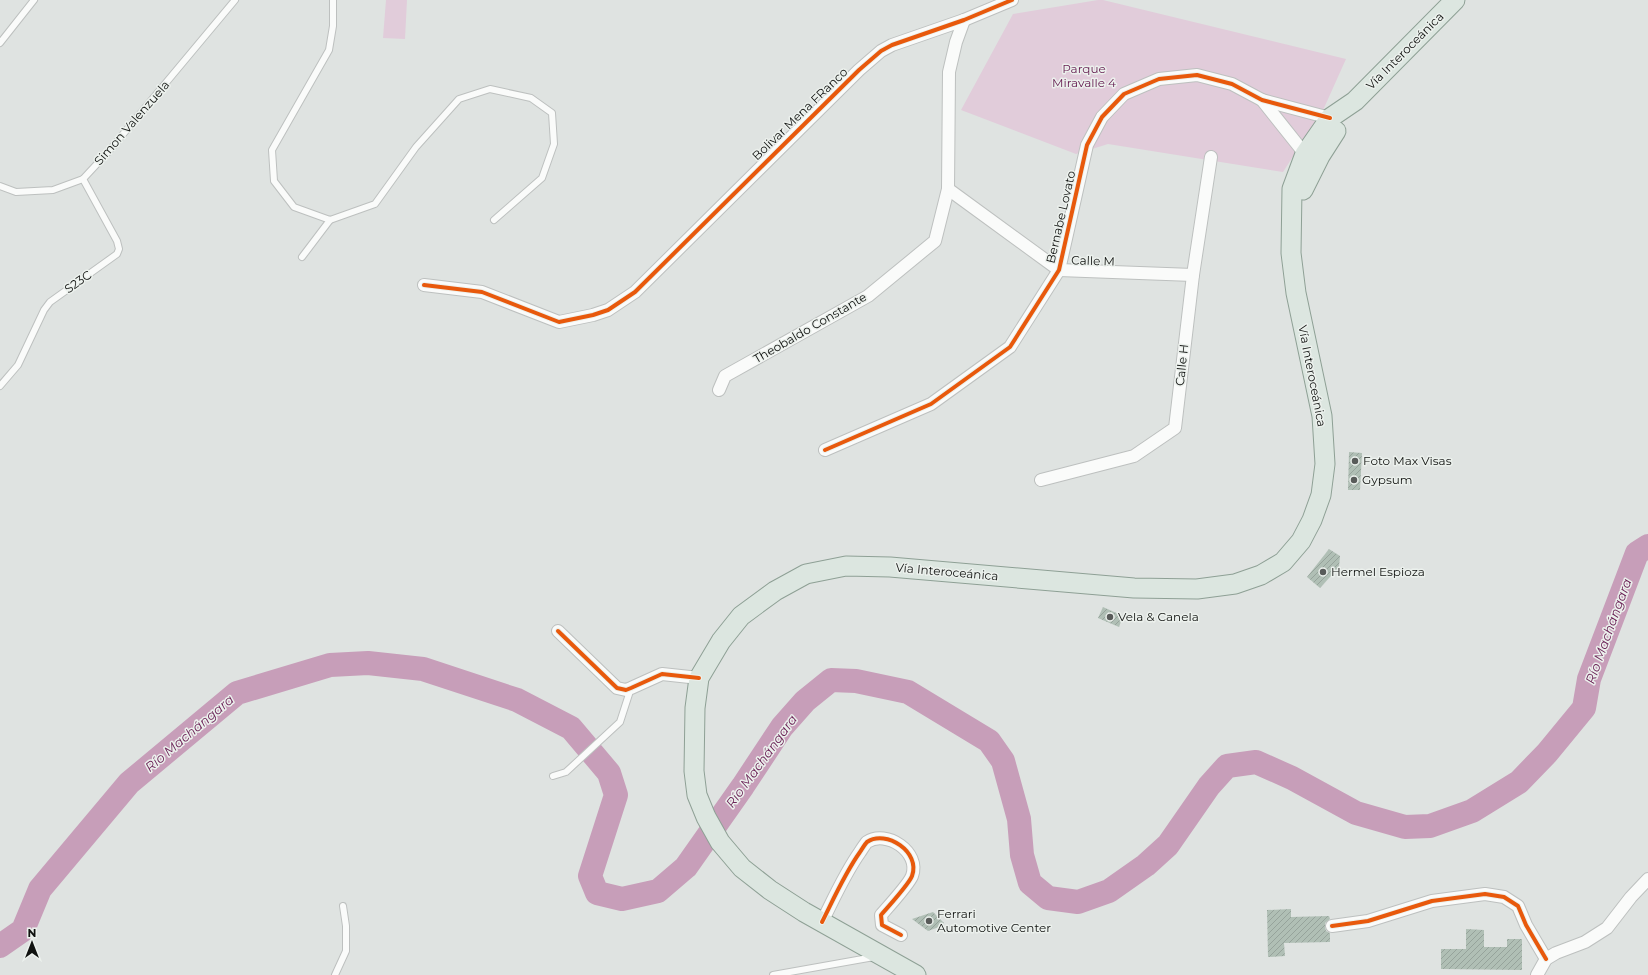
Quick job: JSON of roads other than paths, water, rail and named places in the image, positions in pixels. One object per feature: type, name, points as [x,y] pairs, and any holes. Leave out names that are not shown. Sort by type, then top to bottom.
[{"type":"main road","name":"Vía Interoceánica","points":[[916,975],[804,912],[770,890],[742,868],[720,842],[706,817],[697,795],[694,771],[694,748],[695,708],[699,678],[721,641],[741,616],[775,591],[806,574],[846,566],[890,567],[1134,588],[1197,589],[1235,584],[1261,574],[1283,562],[1301,541],[1312,520],[1321,496],[1325,464],[1322,416],[1296,293],[1292,267],[1292,189],[1305,154],[1330,118],[1354,101],[1455,0]]},
{"type":"main road","name":"Vía Interoceánica","points":[[1292,215],[1320,156],[1354,101]]},
{"type":"street","name":"Bolivar Mena FRanco","points":[[424,285],[482,292],[559,322],[593,315],[608,310],[635,292],[753,173],[859,70],[881,51],[892,45],[964,20],[1012,0]]},
{"type":"street","name":"Theobaldo Constante","points":[[719,390],[725,376],[868,296],[935,241],[948,189],[949,72],[956,42],[964,20]]},
{"type":"street","name":"Bernabe Lovato","points":[[825,450],[931,404],[1010,347],[1059,270],[1087,145],[1102,117],[1124,94],[1159,79],[1197,75],[1232,84],[1262,100],[1330,118]]},
{"type":"street","name":"Bernabe Lovato","points":[[1262,100],[1305,154]]},
{"type":"street","name":"Calle H","points":[[1041,480],[1134,456],[1175,428],[1193,275],[1211,157]]},
{"type":"street","name":"Calle M","points":[[948,189],[1059,270],[1193,275]]},
{"type":"street","points":[[558,632],[617,688],[626,690],[662,674],[699,678]]},
{"type":"street","points":[[822,922],[855,860],[867,842],[877,839],[888,840],[899,844],[908,852],[913,865],[912,877],[881,915],[882,925],[901,935]]},
{"type":"street","points":[[1536,975],[1546,959],[1556,953],[1585,942],[1607,928],[1631,897],[1648,879]]},
{"type":"street","points":[[1332,926],[1368,920],[1432,901],[1485,894],[1504,897],[1518,906],[1526,925],[1546,959]]},
{"type":"lane","points":[[0,43],[34,0]]},
{"type":"lane","name":"Simon Valenzuela","points":[[0,186],[16,192],[53,190],[83,178],[109,151],[235,0]]},
{"type":"lane","points":[[330,220],[294,207],[274,181],[272,150],[329,50],[333,26],[333,0]]},
{"type":"lane","points":[[302,257],[330,220],[375,204],[416,147],[459,99],[490,89],[531,98],[552,113],[554,144],[542,178],[494,220]]},
{"type":"lane","name":"S23C","points":[[0,386],[18,365],[44,310],[50,302],[117,254],[117,240],[83,178]]},
{"type":"lane","points":[[554,776],[566,772],[620,722],[631,688]]},
{"type":"lane","points":[[335,975],[346,951],[346,926],[343,906]]},
{"type":"lane","points":[[773,975],[881,955]]},
{"type":"waterway","name":"Río Machángara","points":[[0,946],[23,930],[40,889],[129,783],[237,693],[330,665],[368,663],[423,669],[517,700],[571,728],[609,773],[616,795],[590,876],[597,893],[622,899],[658,891],[686,867],[743,786],[782,727],[805,701],[831,680],[856,681],[908,692],[989,741],[1003,761],[1019,819],[1022,855],[1030,883],[1048,898],[1078,902],[1109,891],[1146,865],[1168,845],[1209,786],[1227,766],[1256,762],[1292,778],[1356,813],[1405,827],[1430,826],[1472,811],[1519,782],[1547,753],[1584,708],[1589,679],[1637,553],[1648,546]]},
{"type":"place","name":"Foto Max Visas","points":[[1355,461]]},
{"type":"place","name":"Gypsum","points":[[1354,480]]},
{"type":"place","name":"Hermel Espioza","points":[[1323,572]]},
{"type":"place","name":"Vela & Canela","points":[[1110,617]]},
{"type":"place","name":"Ferrari Automotive Center","points":[[929,921]]},
{"type":"park label","name":"Parque Miravalle 4","points":[[1084,76]]}]
